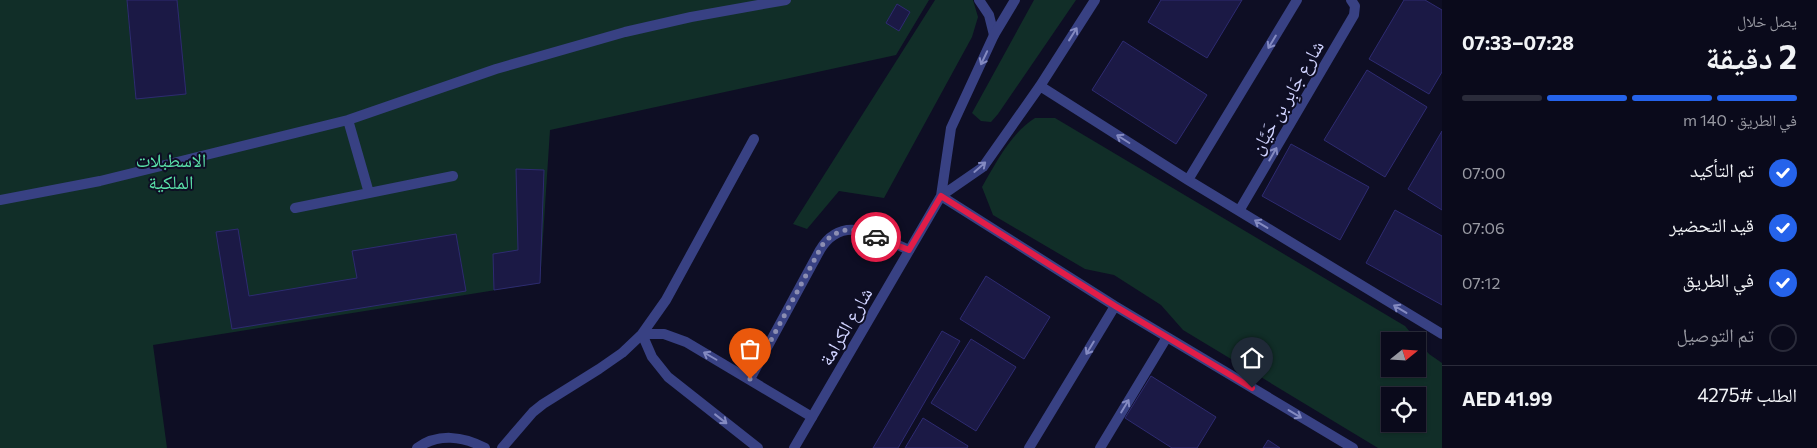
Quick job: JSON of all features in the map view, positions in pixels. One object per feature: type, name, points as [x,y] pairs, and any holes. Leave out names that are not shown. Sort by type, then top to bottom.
[{"type":"street","points":[[0,200],[100,180],[348,120],[560,49],[692,17],[786,0]]},
{"type":"street","points":[[980,0],[989,15],[994,35]]},
{"type":"street","name":"شارع الكرامة","points":[[794,448],[941,196],[951,128],[994,35],[1015,0]]},
{"type":"street","name":"شارع الكرامة","points":[[941,196],[983,167],[1040,86],[1095,0]]},
{"type":"street","name":"شارع جَابِر بن حَيَّان","points":[[1188,180],[1297,0]]},
{"type":"street","name":"شارع جَابِر بن حَيَّان","points":[[1239,211],[1354,16],[1355,6],[1351,0]]},
{"type":"street","points":[[1040,86],[1188,180],[1442,334]]},
{"type":"street","points":[[348,120],[369,193]]},
{"type":"street","points":[[502,448],[533,412],[600,369],[622,353],[642,334],[666,300],[754,139]]},
{"type":"street","points":[[295,208],[452,176]]},
{"type":"street","points":[[941,196],[1115,306],[1353,448]]},
{"type":"street","points":[[750,379],[824,242],[840,231],[850,229],[859,230],[909,250]]},
{"type":"street","points":[[1029,448],[1115,306]]},
{"type":"street","points":[[642,334],[675,337],[750,379],[812,417]]},
{"type":"street","points":[[642,334],[652,357],[668,378],[758,448]]},
{"type":"street","points":[[1100,448],[1167,337]]},
{"type":"street","points":[[417,448],[434,440],[460,438],[484,448]]},
{"type":"green space","name":"الاسطبلات الملكية","points":[[0,0],[929,0],[896,55],[550,130],[540,283],[153,345],[167,448],[0,448]]},
{"type":"green space","points":[[935,0],[973,0],[978,17],[972,37],[884,198],[839,191],[807,229],[793,224]]},
{"type":"green space","points":[[1034,0],[1076,0],[998,114],[991,122],[981,121],[972,113]]},
{"type":"green space","points":[[1035,118],[1055,118],[1405,326],[1410,332],[1381,332],[1381,378],[1426,378],[1426,350],[1442,363],[1442,448],[1378,448],[1183,330],[1161,305],[1114,275],[1085,269],[993,215],[982,187],[1011,140],[1026,124]]},
{"type":"building","points":[[127,0],[177,0],[186,94],[136,99]]},
{"type":"building","points":[[1161,0],[1242,0],[1207,58],[1148,22]]},
{"type":"building","points":[[1404,0],[1425,0],[1442,10],[1442,72],[1429,94],[1369,59]]},
{"type":"building","points":[[897,4],[910,12],[899,31],[886,23]]},
{"type":"building","points":[[1123,41],[1207,95],[1176,144],[1092,90]]},
{"type":"building","points":[[1367,70],[1427,107],[1385,177],[1324,140]]},
{"type":"building","points":[[1442,131],[1442,210],[1408,189]]},
{"type":"building","points":[[1291,144],[1369,187],[1340,240],[1262,196]]},
{"type":"building","points":[[516,169],[544,170],[540,283],[494,290],[493,254],[518,250]]},
{"type":"building","points":[[1395,210],[1442,236],[1442,305],[1366,263]]},
{"type":"building","points":[[238,229],[249,296],[357,278],[352,251],[456,234],[466,291],[232,329],[216,232]]},
{"type":"building","points":[[986,276],[1050,317],[1024,359],[960,319]]},
{"type":"building","points":[[942,331],[960,341],[898,448],[873,448]]},
{"type":"building","points":[[971,339],[1016,367],[976,431],[931,403]]},
{"type":"building","points":[[1151,376],[1216,417],[1197,448],[1172,448],[1125,418]]},
{"type":"building","points":[[923,418],[968,446],[967,448],[905,448]]},
{"type":"building","points":[[1268,440],[1280,448],[1263,448]]},
{"type":"way so far","points":[[750,379],[824,242],[840,231],[850,229],[859,230],[876,237]]},
{"type":"route","points":[[876,237],[909,250],[941,196],[1115,306],[1252,388]]}]
